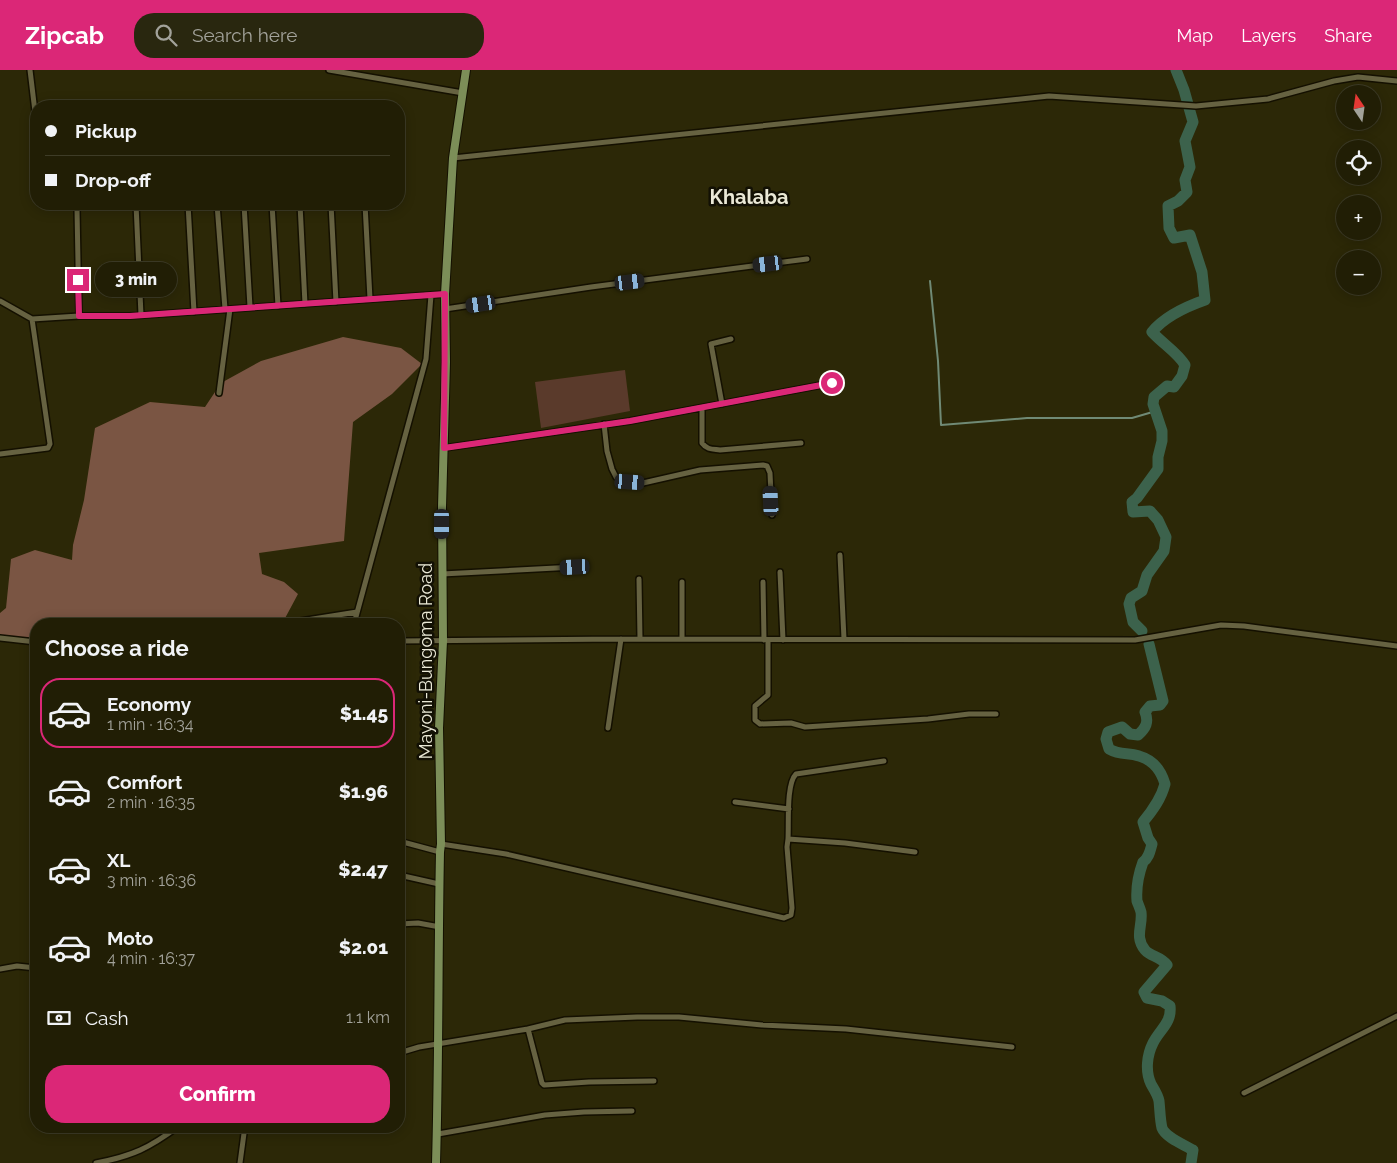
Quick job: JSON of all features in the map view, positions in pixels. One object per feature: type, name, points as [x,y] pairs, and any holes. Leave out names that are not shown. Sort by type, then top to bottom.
[{"type":"main road","name":"Mayoni-Bungoma Road","points":[[436,1163],[439,1044],[440,728],[443,641],[445,294],[453,158],[466,70]]},
{"type":"street","points":[[30,70],[34,100]]},
{"type":"street","points":[[329,70],[463,93]]},
{"type":"street","points":[[453,158],[1049,96],[1196,106],[1268,99],[1350,78],[1397,81]]},
{"type":"street","points":[[77,210],[79,316]]},
{"type":"street","points":[[136,210],[141,315]]},
{"type":"street","points":[[188,210],[194,312]]},
{"type":"street","points":[[218,210],[228,309],[219,393]]},
{"type":"street","points":[[244,210],[250,307]]},
{"type":"street","points":[[272,210],[278,306]]},
{"type":"street","points":[[300,210],[305,304]]},
{"type":"street","points":[[331,210],[336,302]]},
{"type":"street","points":[[365,210],[370,299]]},
{"type":"street","points":[[445,309],[807,259]]},
{"type":"street","points":[[0,301],[32,319],[194,312],[445,294]]},
{"type":"street","points":[[356,618],[426,359],[431,295]]},
{"type":"street","points":[[0,454],[48,448],[50,444],[32,319]]},
{"type":"street","points":[[722,404],[711,344],[731,339]]},
{"type":"street","points":[[444,448],[630,421],[832,383]]},
{"type":"street","points":[[702,408],[702,443],[710,449],[720,450],[801,444]]},
{"type":"street","points":[[604,424],[607,451],[616,477],[624,481],[643,483],[700,470],[763,465],[767,466],[770,473],[772,515]]},
{"type":"street","points":[[840,555],[844,639]]},
{"type":"street","points":[[442,574],[575,567]]},
{"type":"street","points":[[780,572],[783,640]]},
{"type":"street","points":[[639,579],[640,639]]},
{"type":"street","points":[[682,582],[682,639]]},
{"type":"street","points":[[763,582],[768,695],[754,708],[755,720],[760,724],[791,723],[805,727],[928,719],[970,714],[996,714]]},
{"type":"street","points":[[319,618],[357,612]]},
{"type":"street","points":[[405,641],[621,639],[1135,640],[1221,625],[1244,626],[1397,646]]},
{"type":"street","points":[[0,638],[30,641]]},
{"type":"street","points":[[608,728],[621,639]]},
{"type":"street","points":[[405,842],[440,848],[506,854],[784,918],[791,915],[792,908],[787,847],[792,778],[796,774],[884,761]]},
{"type":"street","points":[[736,802],[789,809]]},
{"type":"street","points":[[788,839],[845,843],[915,852]]},
{"type":"street","points":[[405,876],[439,884]]},
{"type":"street","points":[[405,924],[418,923],[440,927]]},
{"type":"street","points":[[0,969],[17,966],[30,967]]},
{"type":"street","points":[[1244,1093],[1397,1016]]},
{"type":"street","points":[[405,1051],[528,1030],[565,1020],[679,1017],[762,1025],[846,1029],[1012,1047]]},
{"type":"street","points":[[528,1030],[544,1086],[589,1082],[654,1081]]},
{"type":"street","points":[[438,1134],[544,1115],[632,1111]]},
{"type":"street","points":[[96,1163],[138,1152],[153,1145],[169,1133]]},
{"type":"street","points":[[240,1163],[244,1133]]},
{"type":"shaded area","points":[[343,337],[401,348],[422,364],[392,394],[353,422],[344,541],[259,553],[262,574],[284,582],[298,594],[285,618],[30,618],[30,638],[0,637],[0,613],[6,608],[11,559],[35,550],[72,560],[73,545],[84,500],[95,428],[150,402],[205,407],[221,383],[261,361]]},
{"type":"shaded area","points":[[625,370],[630,411],[541,428],[535,382]]},
{"type":"waterway","points":[[1142,631],[1133,622],[1129,604],[1131,598],[1142,591],[1147,575],[1164,551],[1166,537],[1158,520],[1150,511],[1133,512],[1132,502],[1158,469],[1162,431],[1153,404],[1154,397],[1167,386],[1174,387],[1182,376],[1185,365],[1152,332],[1163,321],[1176,313],[1205,300],[1202,272],[1190,235],[1174,238],[1169,228],[1168,206],[1178,201],[1187,192],[1185,180],[1190,167],[1185,141],[1193,122],[1176,70]]},
{"type":"waterway","points":[[930,281],[938,361],[941,425],[1027,418],[1132,418],[1156,411]]},
{"type":"waterway","points":[[1149,644],[1163,701],[1160,705],[1150,706],[1145,712],[1146,725],[1138,735],[1130,734],[1122,727],[1108,732],[1106,739],[1109,749],[1139,756],[1152,763],[1159,770],[1165,784],[1156,804],[1143,822],[1152,844],[1148,856],[1143,862],[1137,891],[1137,901],[1141,912],[1139,936],[1142,945],[1147,952],[1167,965],[1144,992],[1147,998],[1162,1001],[1170,1006],[1169,1017],[1151,1048],[1147,1068],[1149,1079],[1158,1099],[1162,1128],[1171,1138],[1193,1150],[1191,1163]]},
{"type":"district","name":"Khalaba","points":[[749,197]]},
{"type":"route","points":[[78,280],[79,316],[130,316],[445,294],[444,448],[630,421],[832,383]]}]
